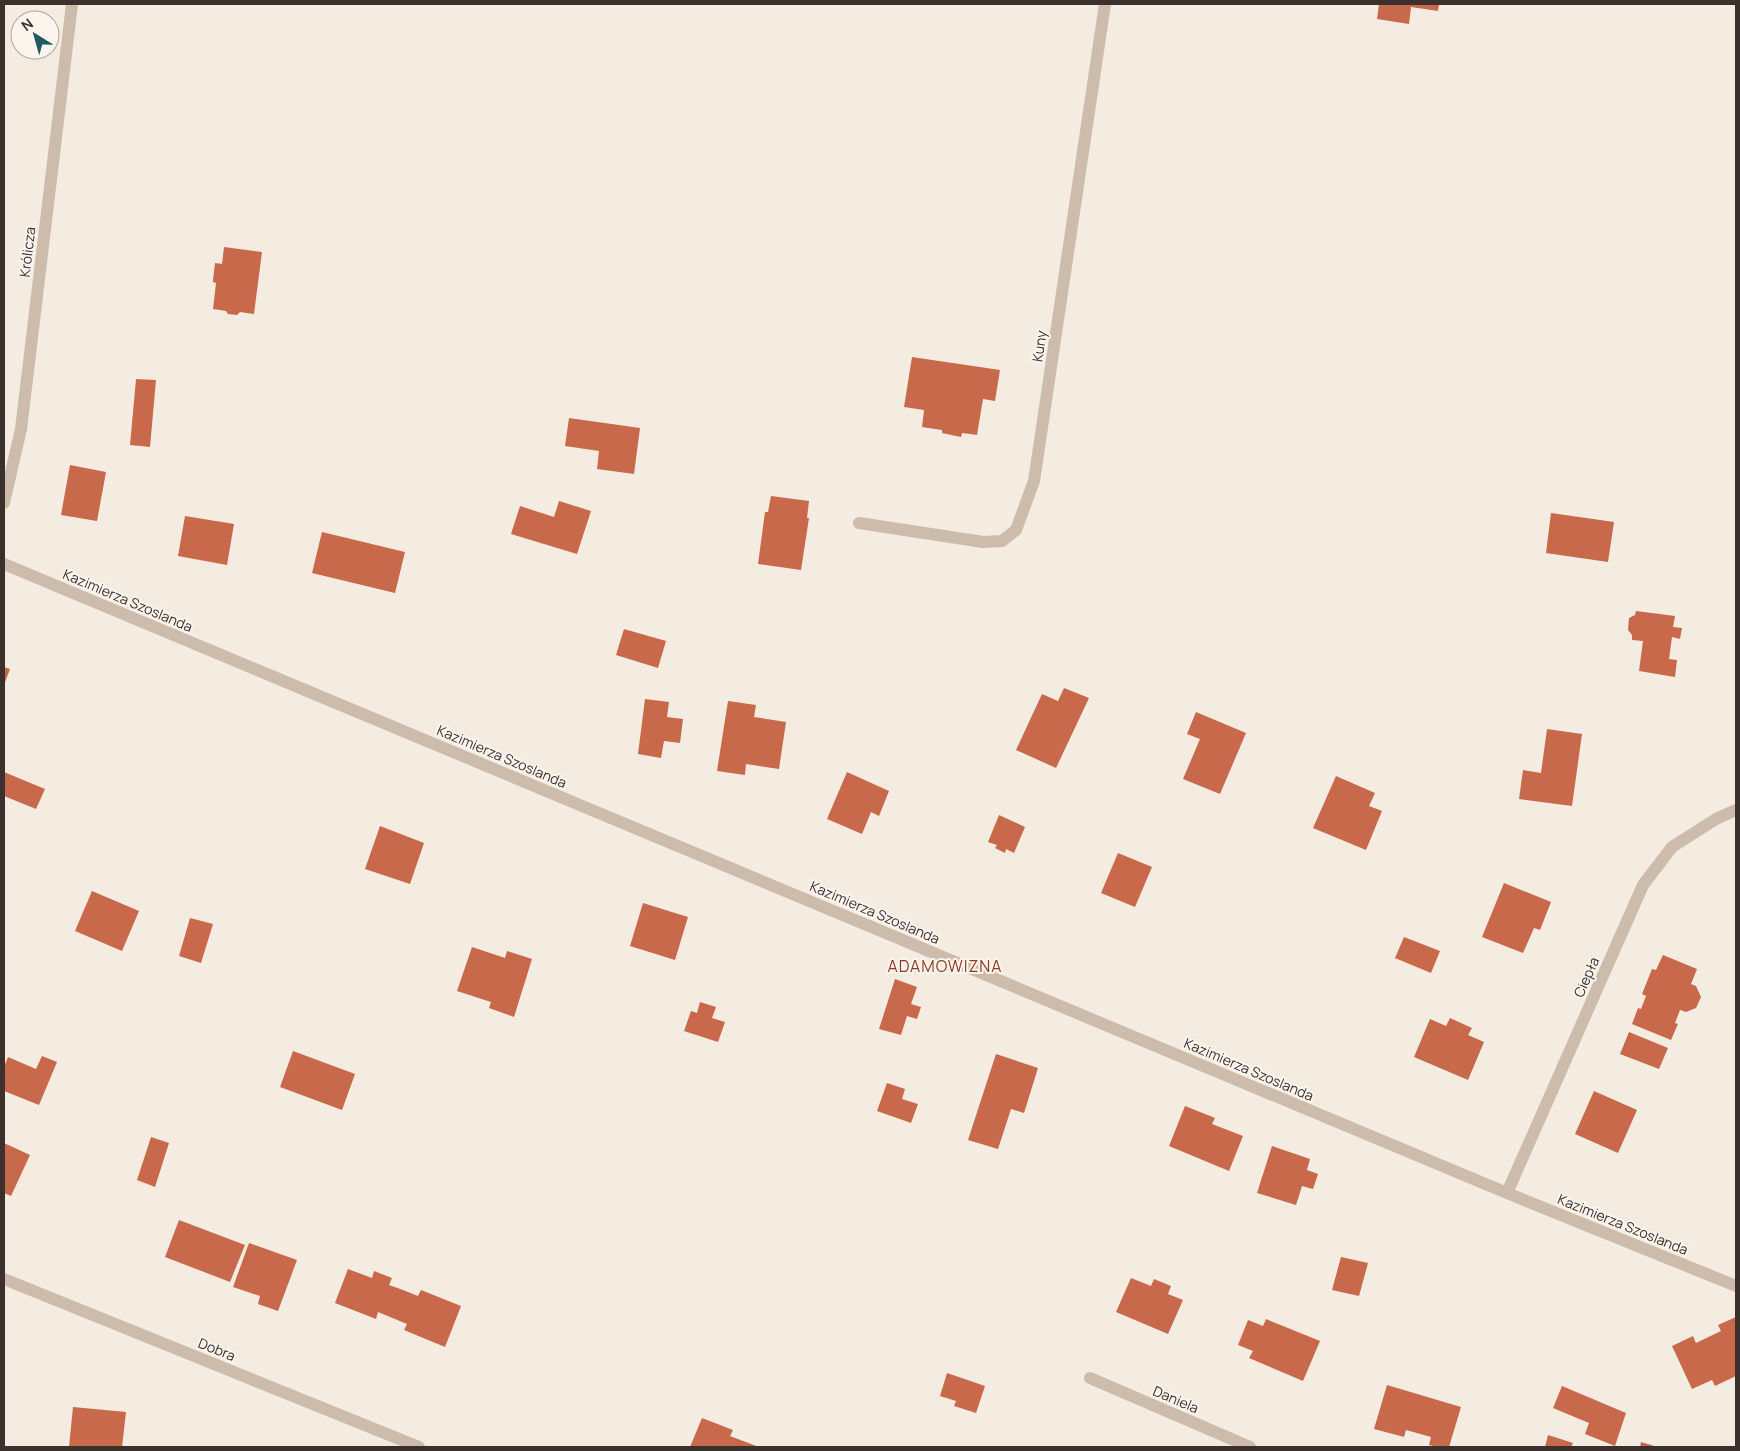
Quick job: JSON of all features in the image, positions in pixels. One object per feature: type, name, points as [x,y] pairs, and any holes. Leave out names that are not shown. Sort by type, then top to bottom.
[{"type":"street","name":"Królicza","points":[[4,503],[21,429],[72,4]]},
{"type":"street","name":"Kuny","points":[[859,523],[983,542],[1002,541],[1016,530],[1034,481],[1105,4]]},
{"type":"street","name":"Kazimierza Szoslanda","points":[[4,564],[1507,1193],[1736,1286]]},
{"type":"street","name":"Ciepła","points":[[1507,1193],[1643,885],[1672,847],[1736,810]]},
{"type":"street","name":"Dobra","points":[[4,1279],[419,1447]]},
{"type":"street","name":"Daniela","points":[[1090,1378],[1250,1447]]},
{"type":"building","points":[[1379,4],[1439,4],[1438,11],[1411,7],[1409,24],[1377,19]]},
{"type":"building","points":[[224,247],[262,252],[254,314],[240,312],[237,315],[228,314],[226,311],[213,309],[216,283],[213,282],[215,263],[222,264]]},
{"type":"building","points":[[912,357],[1000,370],[995,401],[983,399],[977,435],[962,433],[961,437],[942,433],[942,430],[922,427],[924,410],[904,407]]},
{"type":"building","points":[[136,379],[156,380],[150,447],[130,445]]},
{"type":"building","points":[[569,418],[640,428],[634,474],[597,469],[599,451],[565,446]]},
{"type":"building","points":[[70,465],[106,472],[97,521],[61,515]]},
{"type":"building","points":[[771,496],[809,501],[807,518],[809,518],[801,570],[758,564],[765,512],[768,512]]},
{"type":"building","points":[[559,501],[591,511],[577,554],[511,534],[520,506],[554,517]]},
{"type":"building","points":[[1551,513],[1614,522],[1608,562],[1546,553]]},
{"type":"building","points":[[185,516],[234,524],[227,565],[178,556]]},
{"type":"building","points":[[322,532],[405,552],[395,593],[312,573]]},
{"type":"building","points":[[1636,611],[1675,616],[1673,627],[1682,628],[1680,639],[1672,637],[1669,659],[1677,660],[1675,677],[1639,671],[1643,641],[1632,640],[1632,635],[1628,630],[1629,618],[1635,615]]},
{"type":"building","points":[[624,629],[666,641],[658,668],[616,655]]},
{"type":"building","points":[[4,667],[10,669],[4,685]]},
{"type":"building","points":[[1064,688],[1089,698],[1056,768],[1016,750],[1042,694],[1058,701]]},
{"type":"building","points":[[645,699],[669,702],[667,717],[683,719],[680,743],[664,741],[661,758],[638,754]]},
{"type":"building","points":[[728,701],[756,705],[754,717],[786,722],[779,769],[746,764],[745,775],[717,771]]},
{"type":"building","points":[[1196,712],[1246,733],[1220,794],[1183,779],[1200,739],[1187,734]]},
{"type":"building","points":[[1547,729],[1582,734],[1572,806],[1519,799],[1523,770],[1541,773]]},
{"type":"building","points":[[4,772],[45,789],[36,809],[4,796]]},
{"type":"building","points":[[847,772],[889,791],[879,816],[871,812],[862,834],[827,819]]},
{"type":"building","points":[[1336,776],[1375,793],[1369,806],[1382,811],[1366,850],[1313,828]]},
{"type":"building","points":[[999,815],[1025,827],[1014,853],[1006,849],[1005,853],[995,848],[997,845],[988,842]]},
{"type":"building","points":[[380,826],[424,843],[410,884],[365,869]]},
{"type":"building","points":[[1118,853],[1152,867],[1135,907],[1101,893]]},
{"type":"building","points":[[1504,883],[1551,902],[1540,930],[1534,928],[1523,953],[1482,937]]},
{"type":"building","points":[[92,891],[139,911],[122,951],[75,931]]},
{"type":"building","points":[[643,903],[688,917],[675,960],[630,946]]},
{"type":"building","points":[[190,918],[213,924],[201,963],[179,956]]},
{"type":"building","points":[[1404,937],[1440,951],[1431,973],[1395,958]]},
{"type":"building","points":[[472,947],[505,958],[507,951],[532,959],[514,1017],[489,1008],[491,1002],[457,991]]},
{"type":"building","points":[[1663,955],[1697,969],[1691,984],[1696,986],[1701,997],[1696,1008],[1686,1012],[1680,1010],[1675,1023],[1678,1024],[1671,1040],[1632,1024],[1638,1008],[1641,1009],[1646,996],[1642,994],[1652,969],[1656,970]]},
{"type":"building","points":[[895,979],[917,987],[911,1004],[921,1007],[917,1019],[907,1016],[901,1035],[879,1029]]},
{"type":"building","points":[[700,1002],[716,1007],[712,1018],[725,1022],[718,1042],[684,1031],[691,1011],[697,1013]]},
{"type":"building","points":[[1450,1018],[1472,1028],[1468,1035],[1484,1042],[1468,1080],[1414,1057],[1430,1019],[1446,1026]]},
{"type":"building","points":[[1629,1032],[1668,1048],[1659,1069],[1620,1054]]},
{"type":"building","points":[[293,1051],[355,1074],[342,1110],[280,1087]]},
{"type":"building","points":[[996,1054],[1038,1068],[1024,1113],[1011,1109],[998,1149],[968,1140]]},
{"type":"building","points":[[42,1056],[57,1062],[39,1105],[4,1091],[4,1067],[8,1057],[36,1069]]},
{"type":"building","points":[[887,1083],[905,1089],[902,1099],[918,1104],[911,1123],[877,1111]]},
{"type":"building","points":[[1594,1091],[1637,1110],[1618,1153],[1575,1134]]},
{"type":"building","points":[[1185,1106],[1215,1118],[1212,1124],[1243,1136],[1229,1171],[1169,1146]]},
{"type":"building","points":[[151,1137],[169,1143],[155,1187],[137,1180]]},
{"type":"building","points":[[4,1143],[30,1155],[11,1196],[4,1193]]},
{"type":"building","points":[[1272,1146],[1310,1159],[1307,1170],[1318,1174],[1313,1189],[1302,1186],[1296,1205],[1257,1193]]},
{"type":"building","points":[[179,1220],[245,1245],[230,1282],[165,1257]]},
{"type":"building","points":[[249,1243],[297,1260],[278,1311],[258,1304],[260,1296],[233,1287]]},
{"type":"building","points":[[1341,1257],[1368,1263],[1359,1296],[1332,1290]]},
{"type":"building","points":[[348,1269],[372,1278],[374,1271],[392,1278],[389,1285],[418,1296],[421,1290],[461,1306],[445,1347],[404,1330],[407,1324],[378,1312],[376,1319],[335,1303]]},
{"type":"building","points":[[1131,1278],[1151,1286],[1154,1279],[1171,1286],[1168,1294],[1183,1300],[1168,1334],[1116,1312]]},
{"type":"building","points":[[1736,1317],[1736,1376],[1715,1386],[1712,1380],[1692,1389],[1672,1346],[1693,1336],[1696,1343],[1721,1331],[1718,1325]]},
{"type":"building","points":[[1266,1319],[1320,1341],[1303,1381],[1249,1358],[1253,1351],[1238,1345],[1248,1320],[1263,1326]]},
{"type":"building","points":[[947,1373],[985,1386],[976,1413],[954,1406],[956,1401],[940,1396]]},
{"type":"building","points":[[1387,1385],[1461,1407],[1449,1447],[1429,1445],[1431,1437],[1406,1430],[1404,1437],[1374,1429]]},
{"type":"building","points":[[1562,1386],[1626,1413],[1615,1446],[1585,1434],[1589,1423],[1553,1408]]},
{"type":"building","points":[[73,1407],[126,1412],[122,1447],[69,1447]]},
{"type":"building","points":[[702,1418],[733,1430],[730,1436],[759,1447],[690,1447]]},
{"type":"building","points":[[1548,1435],[1573,1443],[1571,1447],[1545,1447]]},
{"type":"building","points":[[1641,1442],[1658,1447],[1640,1447]]},
{"type":"district","name":"ADAMOWIZNA","points":[[945,966]]}]
